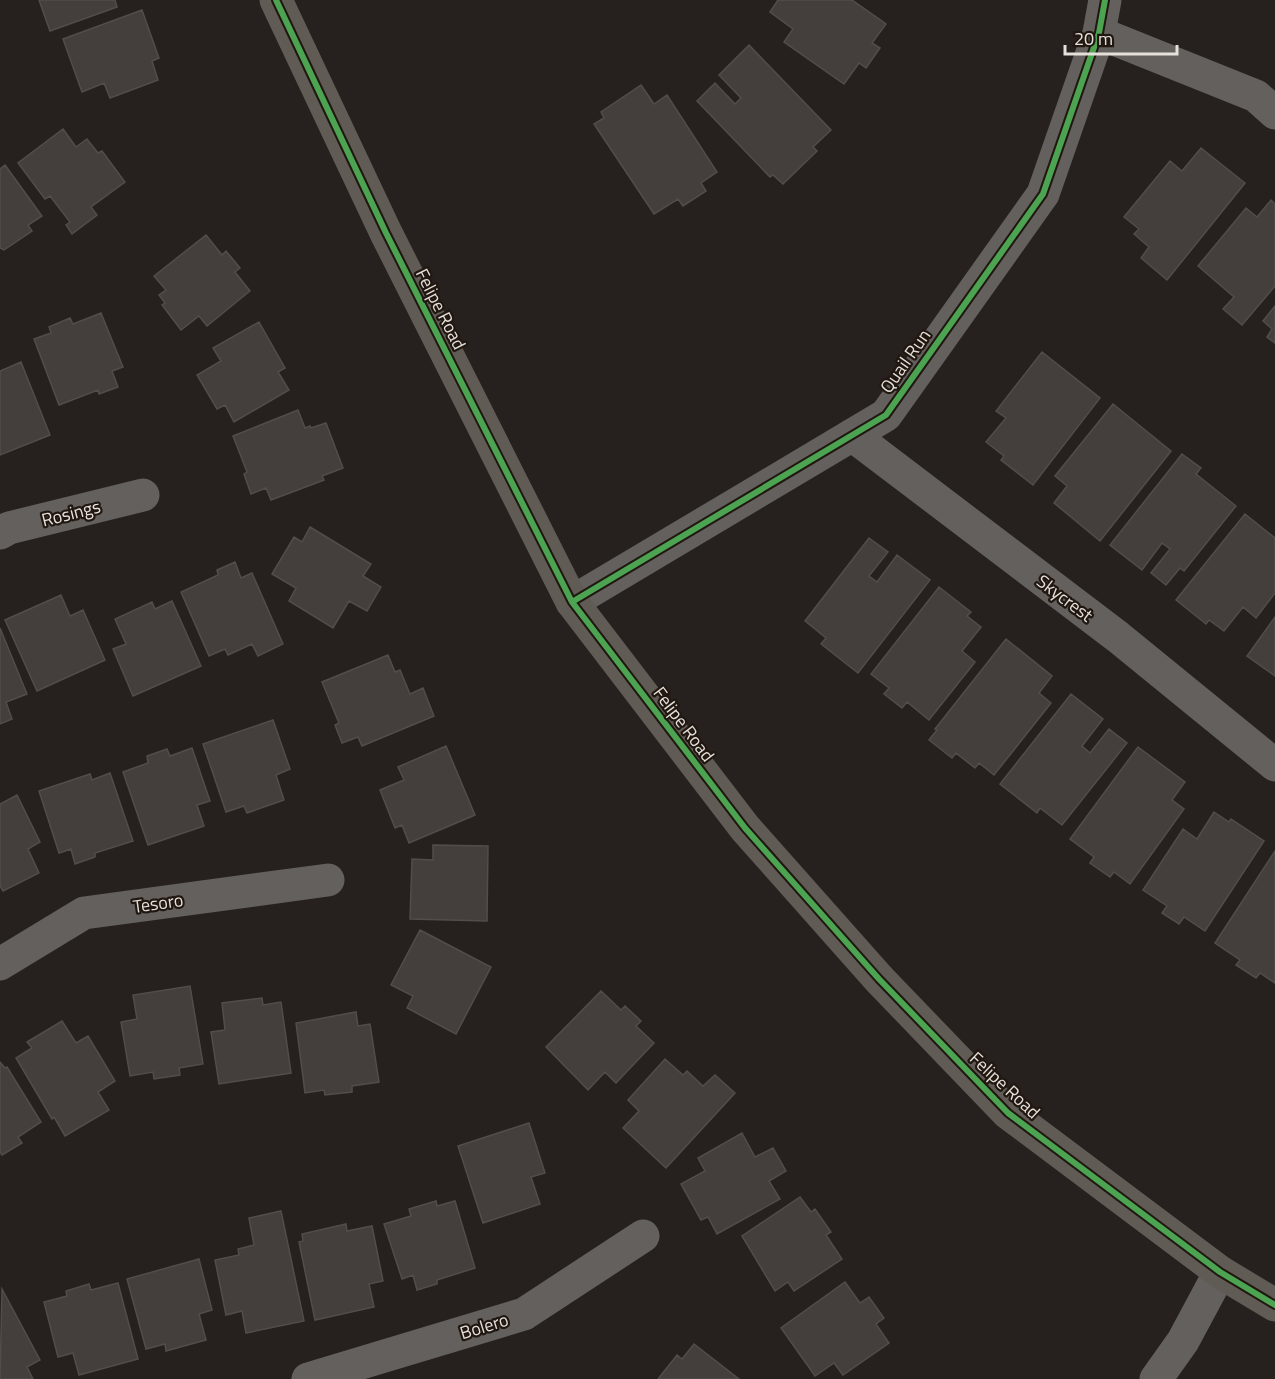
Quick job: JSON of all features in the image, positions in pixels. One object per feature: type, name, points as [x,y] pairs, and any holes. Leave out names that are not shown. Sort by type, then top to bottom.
[{"type":"main road","name":"Felipe Road","points":[[276,0],[386,233],[572,602],[745,828],[879,979],[1000,1105],[1220,1272],[1275,1305]]},
{"type":"street","name":"Quail Run","points":[[572,602],[886,415],[1043,194],[1099,33],[1106,0]]},
{"type":"street","points":[[1099,33],[1256,96],[1275,113]]},
{"type":"street","name":"Skycrest","points":[[852,435],[1118,638],[1275,765]]},
{"type":"street","name":"Rosings","points":[[0,533],[9,528],[143,495]]},
{"type":"street","name":"Tesoro","points":[[0,964],[84,913],[328,880]]},
{"type":"street","name":"Bolero","points":[[308,1379],[524,1314],[643,1236]]},
{"type":"street","points":[[1156,1379],[1184,1341],[1220,1272]]},
{"type":"building","points":[[39,0],[115,0],[117,7],[50,31]]},
{"type":"building","points":[[778,0],[852,0],[886,24],[872,43],[880,48],[866,68],[859,63],[844,84],[784,42],[793,29],[770,12]]},
{"type":"building","points":[[142,10],[159,58],[152,61],[158,80],[110,98],[104,83],[82,92],[63,39]]},
{"type":"building","points":[[749,45],[831,130],[813,147],[817,151],[783,184],[773,175],[770,177],[697,101],[715,83],[735,104],[741,98],[719,75]]},
{"type":"building","points":[[641,85],[654,104],[667,95],[717,172],[701,183],[706,191],[683,206],[678,199],[654,214],[594,124],[604,118],[601,112]]},
{"type":"building","points":[[63,129],[76,147],[87,139],[98,153],[102,151],[125,182],[91,207],[97,215],[72,234],[66,225],[70,222],[50,196],[45,199],[18,163]]},
{"type":"building","points":[[1201,148],[1245,183],[1167,280],[1141,258],[1149,247],[1134,234],[1139,229],[1124,217],[1170,161],[1182,171]]},
{"type":"building","points":[[5,165],[42,216],[28,225],[32,231],[4,250],[0,248],[0,169]]},
{"type":"building","points":[[1271,200],[1275,204],[1275,286],[1242,325],[1223,309],[1234,297],[1198,266],[1246,208],[1257,217]]},
{"type":"building","points":[[206,235],[222,255],[226,251],[240,268],[235,272],[250,291],[207,326],[199,316],[181,330],[162,305],[165,303],[159,295],[166,290],[154,276]]},
{"type":"building","points":[[1275,306],[1275,343],[1267,337],[1272,329],[1263,321]]},
{"type":"building","points":[[101,313],[123,367],[112,371],[118,387],[99,394],[98,390],[59,405],[34,339],[51,333],[49,327],[70,318],[73,324]]},
{"type":"building","points":[[259,322],[285,368],[278,372],[289,390],[234,422],[225,405],[217,409],[197,375],[221,361],[213,348]]},
{"type":"building","points":[[1042,352],[1100,398],[1033,485],[1001,460],[1004,456],[986,442],[1006,418],[996,411]]},
{"type":"building","points":[[21,362],[50,435],[0,455],[0,371]]},
{"type":"building","points":[[1113,404],[1171,451],[1100,541],[1054,503],[1067,486],[1055,476]]},
{"type":"building","points":[[298,410],[305,428],[326,423],[343,468],[322,476],[324,480],[271,500],[266,488],[251,494],[244,474],[247,472],[233,436]]},
{"type":"building","points":[[1182,454],[1201,468],[1196,474],[1236,506],[1184,571],[1180,568],[1166,585],[1151,573],[1170,549],[1162,543],[1142,570],[1110,545]]},
{"type":"building","points":[[1245,514],[1275,538],[1275,593],[1256,618],[1243,607],[1224,631],[1209,620],[1206,624],[1176,600]]},
{"type":"building","points":[[310,527],[371,564],[363,576],[381,587],[367,611],[349,601],[333,628],[289,601],[296,588],[272,574],[294,537],[302,542]]},
{"type":"building","points":[[869,538],[888,552],[869,576],[877,582],[897,555],[930,580],[858,673],[821,644],[826,638],[805,621]]},
{"type":"building","points":[[235,562],[241,578],[252,573],[283,644],[258,656],[252,644],[228,655],[225,649],[209,656],[181,592],[218,575],[217,570]]},
{"type":"building","points":[[939,587],[971,612],[967,616],[981,627],[962,651],[975,662],[929,720],[907,702],[902,708],[884,694],[889,688],[871,674]]},
{"type":"building","points":[[61,595],[70,616],[83,610],[105,660],[37,691],[5,620]]},
{"type":"building","points":[[172,601],[201,666],[133,696],[113,649],[126,644],[115,619],[152,602],[155,609]]},
{"type":"building","points":[[1275,617],[1275,676],[1247,656]]},
{"type":"building","points":[[0,628],[27,694],[6,702],[12,719],[0,724]]},
{"type":"building","points":[[1006,639],[1052,676],[1039,693],[1051,703],[994,775],[979,763],[975,768],[956,753],[952,758],[929,740],[937,730],[935,729]]},
{"type":"building","points":[[388,655],[395,672],[400,670],[410,694],[423,688],[434,716],[362,746],[358,737],[342,743],[335,725],[339,723],[322,682]]},
{"type":"building","points":[[1071,694],[1103,719],[1082,746],[1090,753],[1109,729],[1127,743],[1062,825],[1040,808],[1037,813],[1000,784]]},
{"type":"building","points":[[273,720],[290,769],[276,775],[284,800],[247,813],[244,806],[226,812],[203,744]]},
{"type":"building","points":[[446,746],[475,815],[409,843],[402,825],[395,828],[380,790],[404,780],[398,767]]},
{"type":"building","points":[[1138,747],[1185,782],[1172,800],[1184,809],[1130,884],[1114,872],[1110,877],[1090,863],[1094,857],[1070,839]]},
{"type":"building","points":[[192,748],[210,801],[197,805],[204,826],[148,845],[123,772],[148,763],[147,756],[167,749],[170,756]]},
{"type":"building","points":[[110,773],[133,841],[95,853],[95,857],[75,864],[71,849],[59,853],[39,791],[90,774],[92,780]]},
{"type":"building","points":[[17,795],[40,842],[28,849],[39,873],[3,891],[0,886],[0,804]]},
{"type":"building","points":[[1214,812],[1229,822],[1231,819],[1264,841],[1205,931],[1184,917],[1179,924],[1162,913],[1167,906],[1143,890],[1183,829],[1197,839]]},
{"type":"building","points":[[433,845],[488,846],[487,921],[410,919],[412,859],[433,860]]},
{"type":"building","points":[[1275,851],[1275,983],[1260,973],[1256,978],[1236,965],[1240,960],[1215,943]]},
{"type":"building","points":[[420,930],[491,967],[456,1034],[407,1008],[413,996],[391,985]]},
{"type":"building","points":[[190,986],[203,1064],[179,1068],[180,1075],[154,1079],[153,1072],[130,1076],[121,1022],[137,1019],[133,995]]},
{"type":"building","points":[[601,991],[621,1010],[625,1006],[641,1021],[636,1026],[654,1043],[616,1083],[605,1072],[588,1090],[546,1047]]},
{"type":"building","points":[[262,998],[263,1005],[281,1002],[291,1073],[219,1084],[211,1032],[225,1030],[222,1003]]},
{"type":"building","points":[[356,1012],[358,1026],[370,1024],[379,1082],[352,1086],[352,1092],[325,1095],[324,1090],[305,1093],[296,1023]]},
{"type":"building","points":[[62,1021],[76,1043],[88,1036],[115,1081],[98,1092],[109,1110],[65,1136],[54,1117],[52,1119],[16,1058],[32,1048],[27,1042]]},
{"type":"building","points":[[665,1059],[683,1075],[687,1071],[703,1086],[715,1075],[735,1093],[666,1168],[623,1128],[639,1111],[628,1100]]},
{"type":"building","points":[[0,1062],[5,1068],[7,1067],[41,1122],[18,1137],[22,1143],[2,1155],[0,1152]]},
{"type":"building","points":[[529,1123],[545,1173],[531,1177],[540,1204],[483,1223],[458,1146]]},
{"type":"building","points":[[742,1133],[755,1157],[773,1148],[786,1171],[769,1181],[780,1199],[717,1234],[708,1217],[701,1220],[681,1184],[705,1171],[698,1158]]},
{"type":"building","points":[[800,1197],[811,1212],[815,1209],[831,1232],[826,1235],[842,1259],[794,1291],[788,1282],[775,1291],[742,1236]]},
{"type":"building","points":[[436,1201],[437,1206],[455,1201],[475,1268],[437,1280],[437,1284],[417,1290],[413,1275],[402,1279],[384,1224],[411,1216],[409,1209]]},
{"type":"building","points":[[281,1211],[304,1321],[246,1333],[242,1311],[226,1315],[215,1260],[239,1255],[238,1249],[254,1245],[249,1218]]},
{"type":"building","points":[[346,1224],[347,1231],[372,1226],[383,1281],[369,1284],[374,1307],[315,1320],[299,1242],[303,1241],[302,1234]]},
{"type":"building","points":[[199,1259],[212,1310],[199,1314],[206,1340],[166,1351],[165,1344],[146,1349],[127,1279]]},
{"type":"building","points":[[845,1282],[860,1303],[869,1297],[884,1318],[876,1324],[889,1343],[843,1375],[834,1363],[815,1376],[781,1328]]},
{"type":"building","points":[[118,1283],[138,1359],[79,1375],[73,1353],[58,1357],[44,1302],[67,1296],[66,1291],[89,1284],[91,1290]]},
{"type":"building","points":[[2,1289],[40,1360],[27,1367],[33,1379],[0,1379]]},
{"type":"building","points":[[694,1344],[739,1379],[658,1379],[677,1355],[682,1359]]},
{"type":"cycle path","points":[[276,0],[386,233],[572,602],[745,828],[879,979],[1008,1113],[1220,1272],[1275,1305]]},
{"type":"cycle path","points":[[572,602],[886,415],[1043,194],[1099,33],[1105,0]]}]
